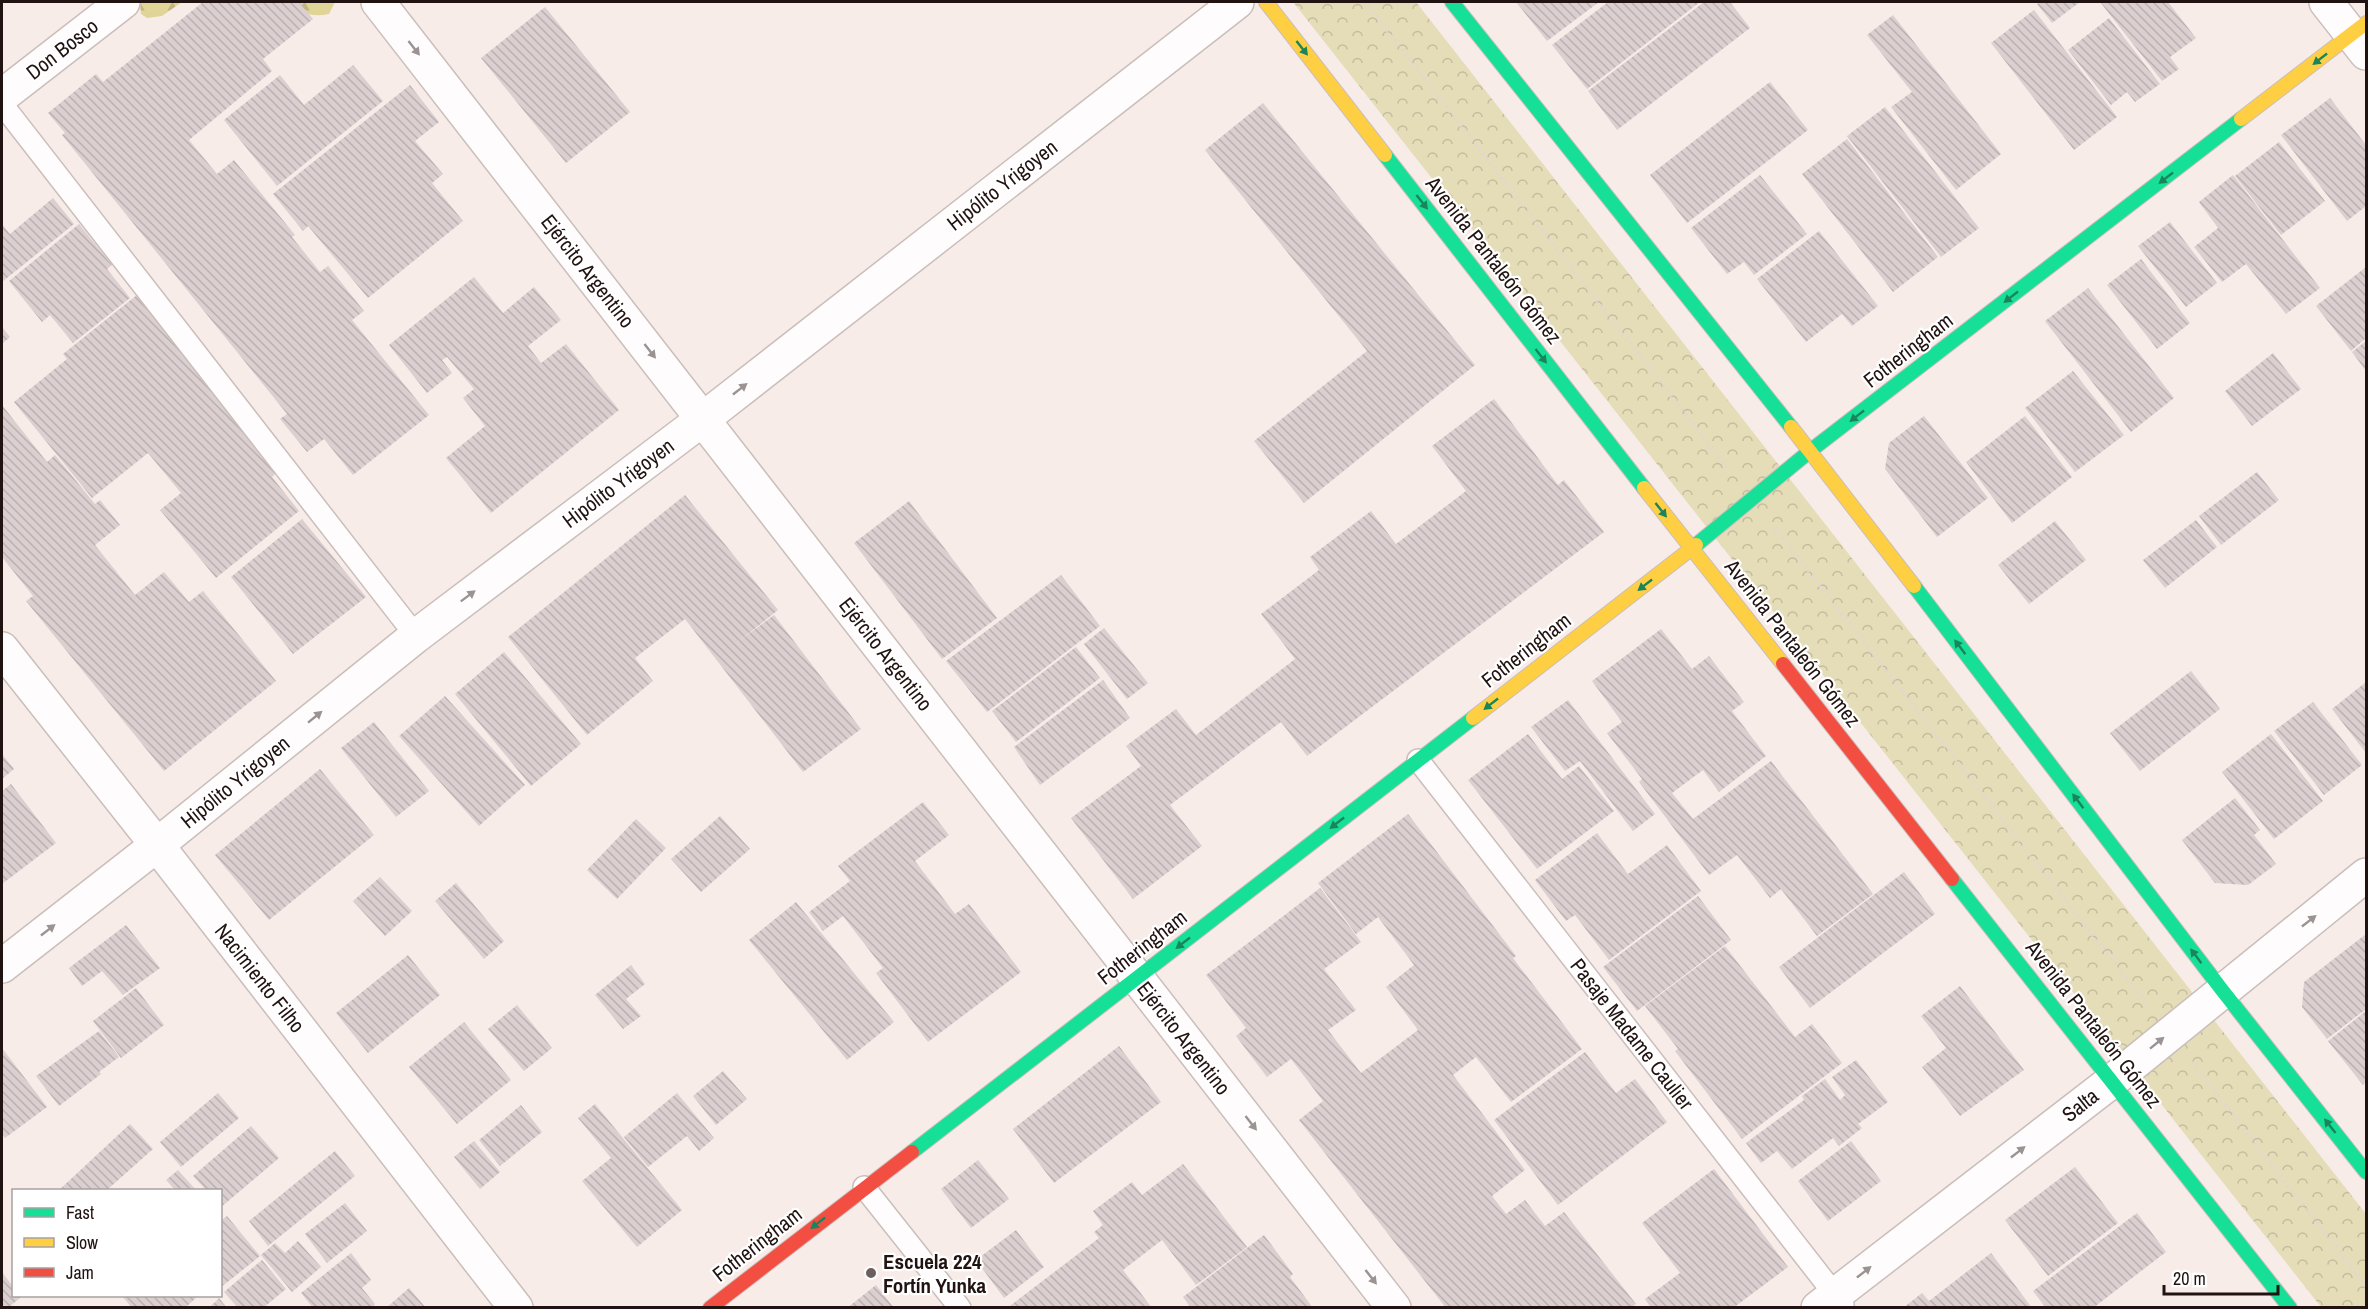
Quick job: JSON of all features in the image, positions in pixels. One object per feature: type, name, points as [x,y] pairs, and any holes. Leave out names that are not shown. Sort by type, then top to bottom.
[{"type":"main road","name":"Avenida Pantaleón Gómez","points":[[1266,2],[1691,549],[2290,1308]]},
{"type":"main road","points":[[1452,2],[1810,451],[2222,990],[2367,1172]]},
{"type":"main road","name":"Fotheringham","points":[[710,1308],[1691,549],[1810,451],[2362,37]]},
{"type":"street","name":"Don Bosco","points":[[2,96],[123,2]]},
{"type":"street","name":"Ejército Argentino","points":[[378,2],[1394,1308]]},
{"type":"street","name":"Hipólito Yrigoyen","points":[[2,966],[157,845],[416,636],[703,419],[1237,2]]},
{"type":"street","points":[[2326,2],[2362,37]]},
{"type":"street","name":"Nacimiento Filho","points":[[2,649],[516,1308]]},
{"type":"street","name":"Salta","points":[[1832,1303],[2367,875]]},
{"type":"lane","points":[[2,104],[416,636]]},
{"type":"lane","name":"Pasaje Madame Caulier","points":[[1418,760],[1832,1303]]},
{"type":"lane","points":[[864,1187],[960,1308]]},
{"type":"path","points":[[1365,2],[2367,1286]]},
{"type":"green space","points":[[140,2],[182,2],[162,16],[147,18],[141,14]]},
{"type":"green space","points":[[281,2],[335,2],[329,14],[310,15]]},
{"type":"green space","points":[[1293,2],[1416,2],[2366,1214],[2366,1307],[2321,1307]]},
{"type":"building","points":[[203,2],[299,2],[313,19],[263,59],[272,71],[189,140],[217,174],[234,160],[295,235],[292,237],[320,272],[328,266],[364,311],[352,320],[429,415],[353,475],[324,439],[307,452],[280,419],[287,414],[62,135],[65,133],[48,113],[96,74],[103,82]]},
{"type":"building","points":[[1516,2],[1599,2],[1547,41]]},
{"type":"building","points":[[1608,2],[1700,2],[1587,89],[1552,45]]},
{"type":"building","points":[[1704,2],[1730,2],[1750,28],[1617,130],[1588,91]]},
{"type":"building","points":[[2041,2],[2080,2],[2052,23],[2037,4]]},
{"type":"building","points":[[2100,2],[2168,2],[2196,38],[2170,57],[2179,69],[2162,81]]},
{"type":"building","points":[[545,7],[630,112],[566,163],[481,58]]},
{"type":"building","points":[[2034,10],[2117,117],[2074,150],[1991,43]]},
{"type":"building","points":[[1893,15],[2001,154],[1956,190],[1891,107],[1912,92],[1867,35]]},
{"type":"building","points":[[2109,18],[2160,84],[2135,102],[2127,92],[2111,105],[2068,50]]},
{"type":"building","points":[[353,65],[383,101],[277,186],[224,120],[280,75],[304,105]]},
{"type":"building","points":[[1770,82],[1808,130],[1687,223],[1650,175]]},
{"type":"building","points":[[410,85],[439,122],[415,141],[443,174],[432,183],[463,221],[368,298],[308,226],[303,231],[273,194]]},
{"type":"building","points":[[2330,98],[2366,145],[2366,206],[2347,221],[2281,135]]},
{"type":"building","points":[[1263,103],[1475,365],[1304,503],[1254,441],[1367,351],[1205,150]]},
{"type":"building","points":[[1885,107],[1979,228],[1941,257],[1847,136]]},
{"type":"building","points":[[1847,139],[1938,257],[1893,292],[1802,174]]},
{"type":"building","points":[[2279,142],[2325,201],[2281,235],[2235,176]]},
{"type":"building","points":[[1760,175],[1807,234],[1754,275],[1744,262],[1727,274],[1691,228]]},
{"type":"building","points":[[2233,175],[2320,288],[2286,314],[2246,264],[2222,282],[2194,247],[2218,228],[2199,202]]},
{"type":"building","points":[[53,198],[74,224],[2,282],[2,224],[10,234]]},
{"type":"building","points":[[2170,222],[2217,283],[2186,307],[2138,246]]},
{"type":"building","points":[[79,224],[112,265],[107,269],[130,298],[73,343],[50,315],[42,322],[9,281]]},
{"type":"building","points":[[1819,231],[1878,306],[1852,326],[1842,314],[1806,342],[1757,279]]},
{"type":"building","points":[[2141,259],[2190,323],[2157,349],[2107,285]]},
{"type":"building","points":[[2366,267],[2366,338],[2351,351],[2316,306]]},
{"type":"building","points":[[474,277],[503,313],[534,287],[561,320],[528,346],[541,363],[566,344],[619,410],[491,513],[446,458],[485,426],[463,398],[474,389],[447,357],[442,360],[452,373],[427,393],[389,345]]},
{"type":"building","points":[[2088,288],[2174,398],[2131,432],[2045,321]]},
{"type":"building","points":[[137,295],[279,470],[272,477],[299,511],[216,578],[160,510],[181,493],[148,453],[92,498],[14,402],[67,359],[63,354]]},
{"type":"building","points":[[2,327],[10,337],[2,344]]},
{"type":"building","points":[[2366,341],[2366,371],[2352,352]]},
{"type":"building","points":[[2273,353],[2301,389],[2252,426],[2225,391]]},
{"type":"building","points":[[2073,371],[2124,435],[2075,472],[2025,408]]},
{"type":"building","points":[[1494,399],[1558,485],[1564,480],[1604,532],[1307,756],[1281,722],[1170,805],[1202,846],[1133,899],[1071,818],[1141,766],[1126,746],[1176,709],[1196,735],[1295,659],[1261,614],[1319,570],[1310,557],[1371,511],[1396,544],[1466,491],[1432,446]]},
{"type":"building","points":[[2,405],[47,462],[55,455],[95,504],[100,500],[120,525],[95,545],[135,595],[164,572],[189,602],[203,591],[276,681],[164,771],[26,601],[33,596],[2,557]]},
{"type":"building","points":[[1924,416],[1988,498],[1937,537],[1885,469],[1889,443]]},
{"type":"building","points":[[2025,416],[2072,477],[2012,523],[1966,462]]},
{"type":"building","points":[[2257,472],[2279,500],[2221,545],[2199,516]]},
{"type":"building","points":[[685,495],[778,610],[738,642],[774,615],[861,729],[803,772],[685,619],[635,658],[653,681],[587,735],[508,637]]},
{"type":"building","points":[[909,501],[997,618],[942,659],[854,543]]},
{"type":"building","points":[[302,519],[366,597],[293,654],[231,577]]},
{"type":"building","points":[[2196,520],[2217,547],[2165,588],[2143,560]]},
{"type":"building","points":[[2055,521],[2086,560],[2029,604],[1998,565]]},
{"type":"building","points":[[1061,575],[1100,626],[987,712],[946,661]]},
{"type":"building","points":[[1104,628],[1148,683],[1127,699],[1084,644]]},
{"type":"building","points":[[1661,629],[1692,669],[1709,656],[1744,702],[1732,711],[1766,756],[1719,792],[1703,770],[1672,793],[1693,819],[1771,761],[1873,894],[1817,936],[1781,889],[1770,898],[1737,855],[1709,875],[1639,782],[1642,779],[1607,733],[1622,722],[1592,681]]},
{"type":"building","points":[[1076,647],[1100,678],[1016,742],[992,711]]},
{"type":"building","points":[[504,652],[581,744],[531,786],[455,694]]},
{"type":"building","points":[[2191,671],[2220,709],[2140,771],[2110,733]]},
{"type":"building","points":[[1103,680],[1130,718],[1040,785],[1014,747]]},
{"type":"building","points":[[2366,682],[2366,753],[2332,709]]},
{"type":"building","points":[[445,696],[525,785],[479,826],[399,736]]},
{"type":"building","points":[[1568,700],[1655,814],[1633,831],[1580,761],[1565,771],[1531,727]]},
{"type":"building","points":[[2313,702],[2362,765],[2324,795],[2274,731]]},
{"type":"building","points":[[374,722],[429,791],[396,817],[341,748]]},
{"type":"building","points":[[1528,734],[1562,779],[1579,766],[1614,811],[1537,869],[1468,780]]},
{"type":"building","points":[[2271,734],[2323,801],[2274,839],[2222,772]]},
{"type":"building","points":[[2,754],[14,769],[2,779]]},
{"type":"building","points":[[320,769],[374,835],[269,920],[215,855]]},
{"type":"building","points":[[11,784],[56,843],[2,884],[2,791]]},
{"type":"building","points":[[2235,798],[2260,830],[2254,835],[2276,864],[2248,885],[2215,883],[2182,840]]},
{"type":"building","points":[[923,802],[949,835],[915,861],[955,914],[969,904],[1021,972],[928,1042],[876,973],[883,968],[843,916],[823,931],[809,912],[850,881],[838,866]]},
{"type":"building","points":[[1408,814],[1516,956],[1513,958],[1582,1049],[1511,1102],[1476,1057],[1453,1075],[1525,1170],[1492,1196],[1506,1214],[1525,1200],[1545,1226],[1564,1212],[1636,1304],[1631,1308],[1446,1308],[1299,1120],[1323,1101],[1291,1059],[1267,1077],[1236,1036],[1246,1028],[1206,975],[1320,888],[1361,942],[1324,969],[1356,1010],[1328,1030],[1361,1073],[1418,1030],[1386,987],[1414,965],[1378,917],[1356,934],[1318,883]]},
{"type":"building","points":[[720,816],[750,849],[701,892],[671,859]]},
{"type":"building","points":[[636,819],[666,848],[617,899],[587,870]]},
{"type":"building","points":[[1597,833],[1628,874],[1667,845],[1701,891],[1609,960],[1575,915],[1566,921],[1535,880]]},
{"type":"building","points":[[1904,872],[1935,914],[1810,1008],[1779,967]]},
{"type":"building","points":[[380,877],[412,911],[385,936],[353,901]]},
{"type":"building","points":[[456,883],[504,941],[484,959],[435,901]]},
{"type":"building","points":[[1698,896],[1731,940],[1637,1011],[1603,967]]},
{"type":"building","points":[[796,902],[894,1022],[847,1060],[749,940]]},
{"type":"building","points":[[126,925],[160,968],[123,995],[102,971],[82,986],[69,968]]},
{"type":"building","points":[[2366,934],[2366,1009],[2327,1039],[2302,1007],[2304,982]]},
{"type":"building","points":[[1725,946],[1795,1037],[1812,1024],[1842,1063],[1742,1139],[1675,1051],[1678,1049],[1645,1006]]},
{"type":"building","points":[[408,955],[440,995],[368,1053],[336,1013]]},
{"type":"building","points":[[631,965],[645,984],[626,999],[641,1016],[623,1029],[595,995]]},
{"type":"building","points":[[1960,986],[2024,1070],[1960,1116],[1922,1067],[1946,1048],[1921,1016]]},
{"type":"building","points":[[136,988],[164,1025],[121,1058],[93,1021]]},
{"type":"building","points":[[517,1005],[552,1048],[524,1071],[488,1029]]},
{"type":"building","points":[[2366,1011],[2366,1082],[2363,1085],[2328,1041]]},
{"type":"building","points":[[464,1022],[511,1080],[457,1124],[409,1067]]},
{"type":"building","points":[[99,1031],[119,1057],[59,1106],[36,1076]]},
{"type":"building","points":[[1119,1046],[1161,1102],[1054,1183],[1013,1129]]},
{"type":"building","points":[[2,1048],[47,1107],[5,1138],[2,1134]]},
{"type":"building","points":[[1585,1052],[1616,1093],[1635,1079],[1667,1122],[1558,1205],[1494,1120]]},
{"type":"building","points":[[1856,1060],[1888,1102],[1858,1124],[1862,1128],[1839,1146],[1833,1138],[1792,1169],[1777,1151],[1761,1163],[1746,1143],[1804,1100],[1802,1096],[1825,1079],[1840,1100],[1845,1095],[1832,1077]]},
{"type":"building","points":[[723,1071],[747,1099],[716,1125],[693,1096]]},
{"type":"building","points":[[218,1093],[239,1118],[181,1167],[160,1142]]},
{"type":"building","points":[[677,1093],[714,1138],[699,1151],[687,1136],[648,1167],[624,1137]]},
{"type":"building","points":[[595,1104],[682,1210],[637,1247],[582,1181],[611,1158],[578,1118]]},
{"type":"building","points":[[521,1105],[542,1132],[500,1166],[479,1140]]},
{"type":"building","points":[[130,1124],[153,1149],[108,1189],[60,1189]]},
{"type":"building","points":[[251,1126],[279,1158],[222,1206],[222,1189],[205,1189],[193,1176]]},
{"type":"building","points":[[474,1141],[500,1172],[480,1189],[454,1157]]},
{"type":"building","points":[[1851,1141],[1881,1181],[1828,1221],[1798,1181]]},
{"type":"building","points":[[335,1151],[355,1176],[268,1246],[249,1221]]},
{"type":"building","points":[[978,1160],[1009,1199],[971,1228],[941,1189]]},
{"type":"building","points":[[1183,1164],[1247,1247],[1196,1285],[1162,1240],[1123,1270],[1152,1308],[1007,1308],[1099,1238],[1094,1232],[1103,1225],[1093,1211],[1132,1182],[1142,1195]]},
{"type":"building","points":[[2075,1167],[2118,1223],[2048,1276],[2005,1220]]},
{"type":"building","points":[[1714,1169],[1788,1267],[1733,1308],[1651,1308],[1645,1299],[1680,1273],[1642,1223]]},
{"type":"building","points":[[178,1170],[195,1189],[174,1189],[166,1180]]},
{"type":"building","points":[[345,1203],[367,1231],[327,1263],[305,1234]]},
{"type":"building","points":[[2137,1213],[2166,1252],[2093,1308],[2046,1308],[2033,1291]]},
{"type":"building","points":[[227,1216],[260,1256],[222,1286],[222,1220]]},
{"type":"building","points":[[1016,1230],[1044,1267],[1004,1298],[976,1260]]},
{"type":"building","points":[[1264,1235],[1293,1274],[1290,1277],[1313,1308],[1191,1308],[1183,1297]]},
{"type":"building","points":[[298,1241],[321,1267],[292,1292],[261,1255],[275,1243],[285,1253]]},
{"type":"building","points":[[351,1253],[371,1280],[362,1288],[375,1304],[372,1308],[313,1308],[301,1293]]},
{"type":"building","points":[[1991,1253],[2032,1308],[1903,1308],[1922,1293],[1929,1301]]},
{"type":"building","points":[[262,1260],[286,1289],[263,1308],[238,1308],[224,1292]]},
{"type":"building","points":[[2,1272],[12,1285],[12,1297],[21,1297],[8,1308],[2,1308]]},
{"type":"building","points":[[876,1285],[894,1308],[847,1308]]},
{"type":"building","points":[[409,1288],[426,1308],[386,1308]]},
{"type":"building","points":[[123,1297],[197,1297],[185,1308],[132,1308]]},
{"type":"building","points":[[219,1298],[227,1308],[209,1308]]},
{"type":"traffic: fast","points":[[1452,2],[1791,427]]},
{"type":"traffic: fast","points":[[1696,545],[1810,451],[2241,119]]},
{"type":"traffic: fast","points":[[1385,155],[1644,488]]},
{"type":"traffic: fast","points":[[1914,586],[2222,990],[2366,1172]]},
{"type":"traffic: fast","points":[[912,1152],[1473,718]]},
{"type":"traffic: fast","points":[[1952,879],[2290,1308]]},
{"type":"traffic: slow","points":[[1266,2],[1385,155]]},
{"type":"traffic: slow","points":[[2241,119],[2366,23]]},
{"type":"traffic: slow","points":[[1791,427],[1914,586]]},
{"type":"traffic: slow","points":[[1644,488],[1783,664]]},
{"type":"traffic: slow","points":[[1473,718],[1696,545]]},
{"type":"traffic: jam","points":[[1783,664],[1952,879]]},
{"type":"traffic: jam","points":[[710,1308],[912,1152]]},
{"type":"place","name":"Escuela 224 Fortín Yunka","points":[[871,1273]]}]
